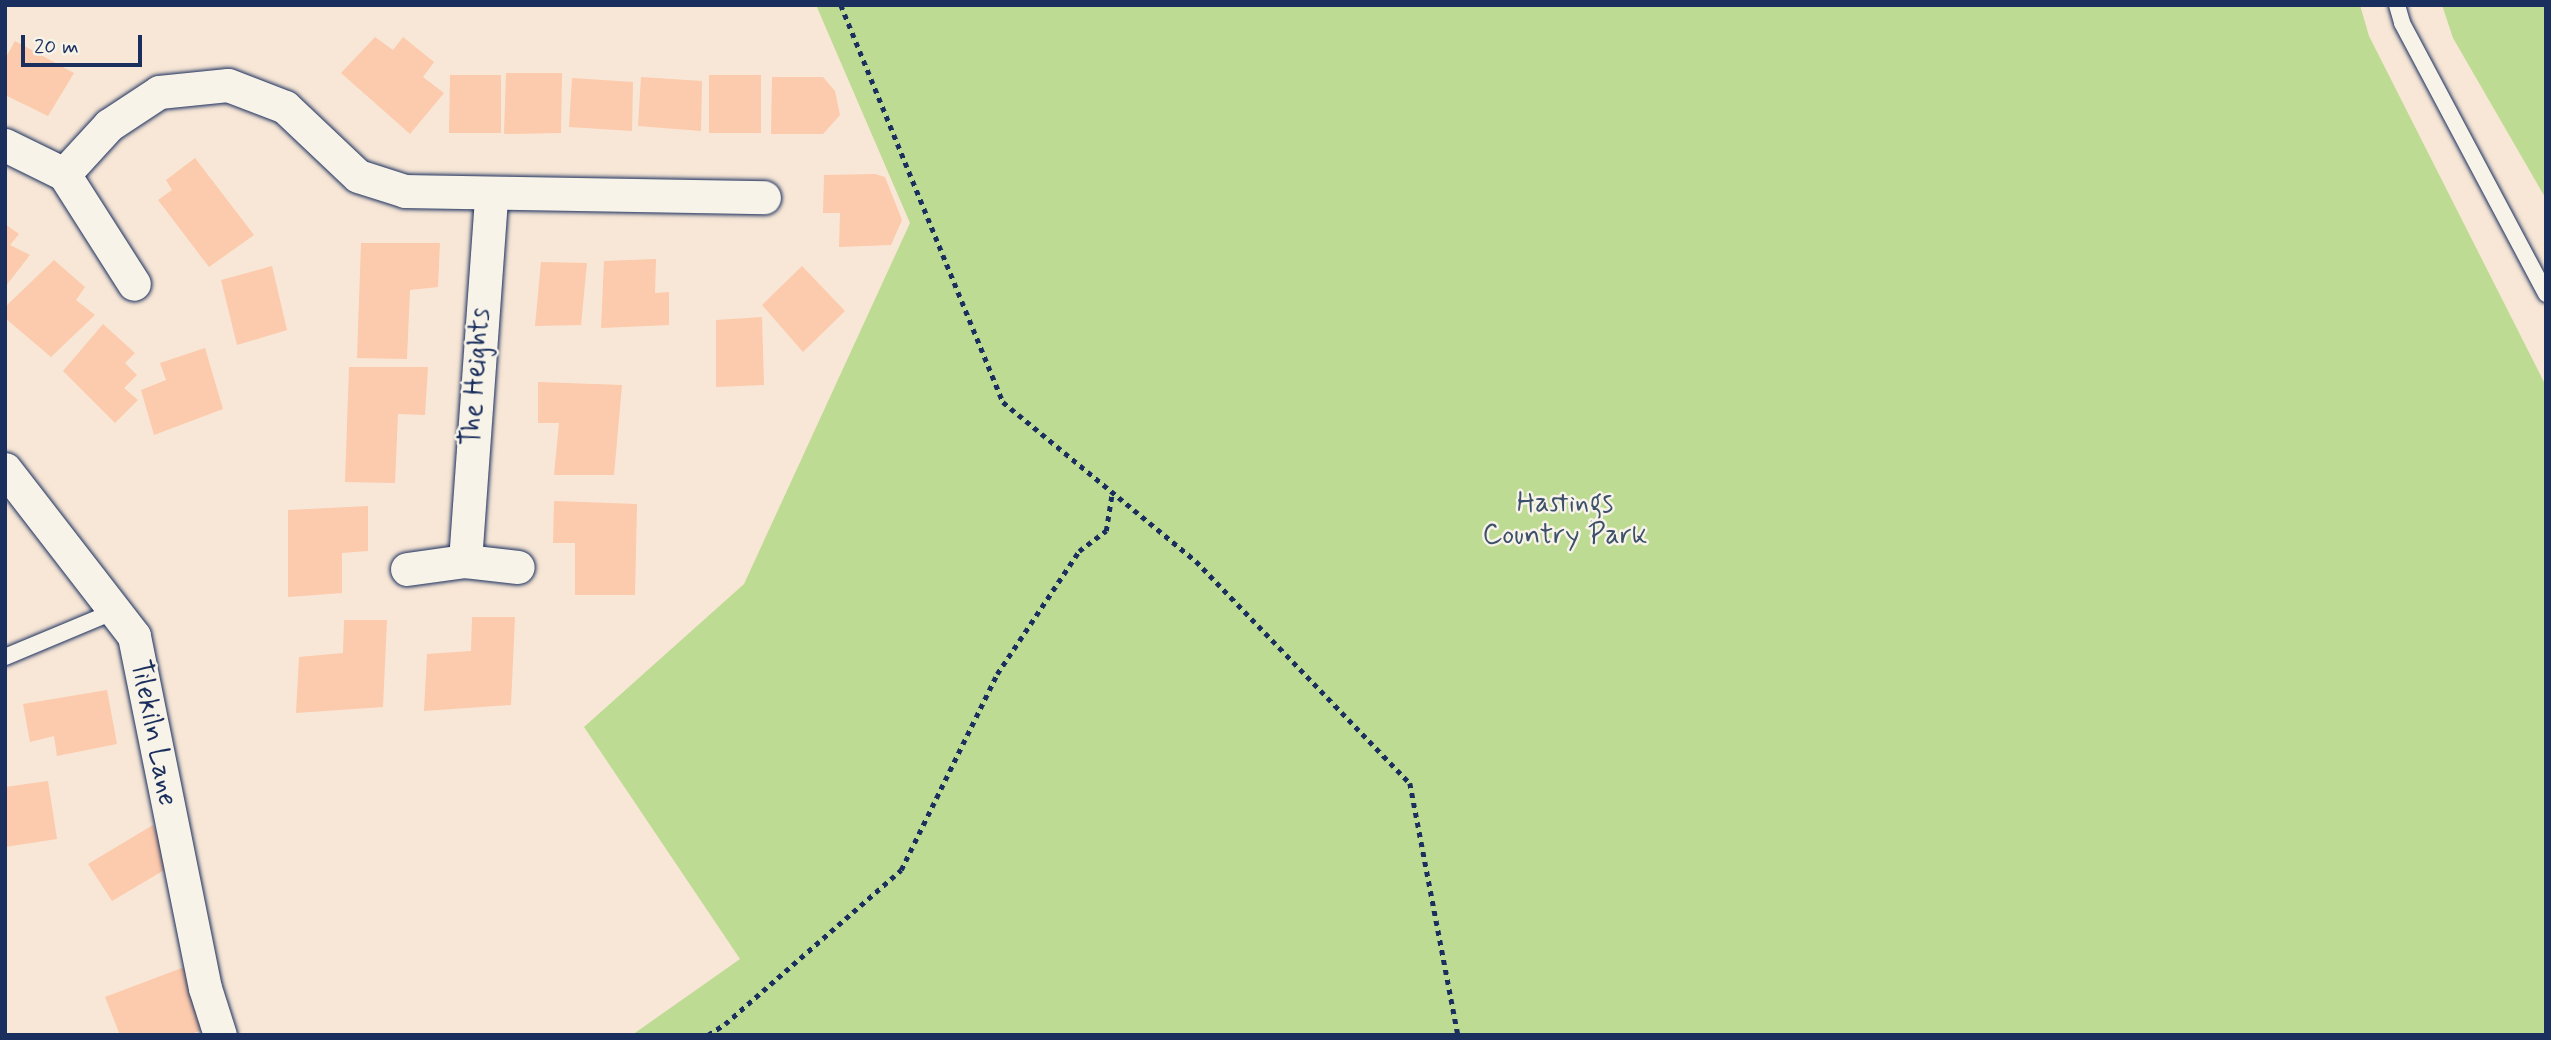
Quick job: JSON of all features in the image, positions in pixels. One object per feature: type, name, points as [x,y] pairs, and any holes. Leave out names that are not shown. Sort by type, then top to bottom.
[{"type":"street","points":[[64,174],[109,125],[159,92],[228,85],[285,107],[358,177],[405,191],[764,197]]},
{"type":"street","points":[[5,145],[64,174],[134,284]]},
{"type":"street","name":"The Heights","points":[[465,561],[491,194]]},
{"type":"street","name":"Tilekiln Lane","points":[[5,469],[134,636],[205,988],[220,1035]]},
{"type":"street","points":[[407,569],[465,561],[518,567]]},
{"type":"lane","points":[[2397,5],[2402,23],[2546,294]]},
{"type":"lane","points":[[5,657],[115,611]]},
{"type":"path","points":[[841,5],[1003,402],[1195,561],[1410,783],[1458,1035]]},
{"type":"path","points":[[708,1035],[725,1024],[901,870],[997,674],[1079,551],[1106,531],[1112,492]]},
{"type":"green space","name":"Hastings Country Park","points":[[816,5],[2360,5],[2369,36],[2546,386],[2546,1035],[632,1035],[740,959],[584,727],[744,584],[910,223]]},
{"type":"green space","points":[[2442,5],[2546,5],[2546,199],[2453,38]]},
{"type":"building","points":[[375,37],[393,50],[403,37],[434,62],[423,77],[444,93],[410,134],[341,73]]},
{"type":"building","points":[[15,41],[74,73],[48,116],[5,95],[5,59]]},
{"type":"building","points":[[506,73],[562,73],[561,133],[504,134]]},
{"type":"building","points":[[450,75],[501,75],[501,133],[449,133]]},
{"type":"building","points":[[709,75],[761,75],[761,133],[709,133]]},
{"type":"building","points":[[641,77],[702,81],[701,131],[638,126]]},
{"type":"building","points":[[772,77],[823,77],[835,91],[840,115],[823,134],[771,134]]},
{"type":"building","points":[[572,78],[633,82],[632,131],[569,127]]},
{"type":"building","points":[[195,158],[254,235],[209,267],[158,200],[172,190],[166,180]]},
{"type":"building","points":[[875,174],[885,177],[902,220],[891,245],[839,247],[840,213],[823,213],[824,175]]},
{"type":"building","points":[[5,224],[19,234],[10,245],[30,255],[5,287]]},
{"type":"building","points":[[361,243],[440,243],[438,287],[410,290],[407,359],[357,358]]},
{"type":"building","points":[[656,259],[655,293],[669,292],[669,325],[601,328],[604,261]]},
{"type":"building","points":[[54,260],[85,287],[76,300],[95,315],[51,357],[5,318],[5,307]]},
{"type":"building","points":[[541,262],[587,263],[581,325],[535,326]]},
{"type":"building","points":[[272,266],[287,330],[237,345],[221,280]]},
{"type":"building","points":[[802,266],[845,311],[803,352],[762,305]]},
{"type":"building","points":[[762,317],[764,385],[716,387],[716,320]]},
{"type":"building","points":[[103,324],[135,353],[125,363],[137,375],[124,388],[138,400],[115,423],[63,371]]},
{"type":"building","points":[[205,348],[223,409],[154,435],[141,390],[166,380],[160,363]]},
{"type":"building","points":[[349,367],[428,367],[425,415],[398,414],[395,483],[345,482]]},
{"type":"building","points":[[538,382],[622,385],[614,475],[554,475],[559,423],[538,423]]},
{"type":"building","points":[[554,501],[637,504],[635,595],[575,595],[575,543],[553,543]]},
{"type":"building","points":[[368,506],[368,551],[342,553],[342,593],[288,597],[288,510]]},
{"type":"building","points":[[472,617],[515,617],[511,705],[424,711],[427,654],[471,651]]},
{"type":"building","points":[[344,620],[387,620],[383,707],[296,713],[299,657],[343,653]]},
{"type":"building","points":[[107,690],[117,744],[57,756],[54,736],[30,742],[23,704]]},
{"type":"building","points":[[48,781],[57,839],[5,847],[5,787]]},
{"type":"building","points":[[153,825],[171,866],[112,901],[88,864]]},
{"type":"building","points":[[187,966],[207,1028],[189,1035],[120,1035],[105,997]]}]
